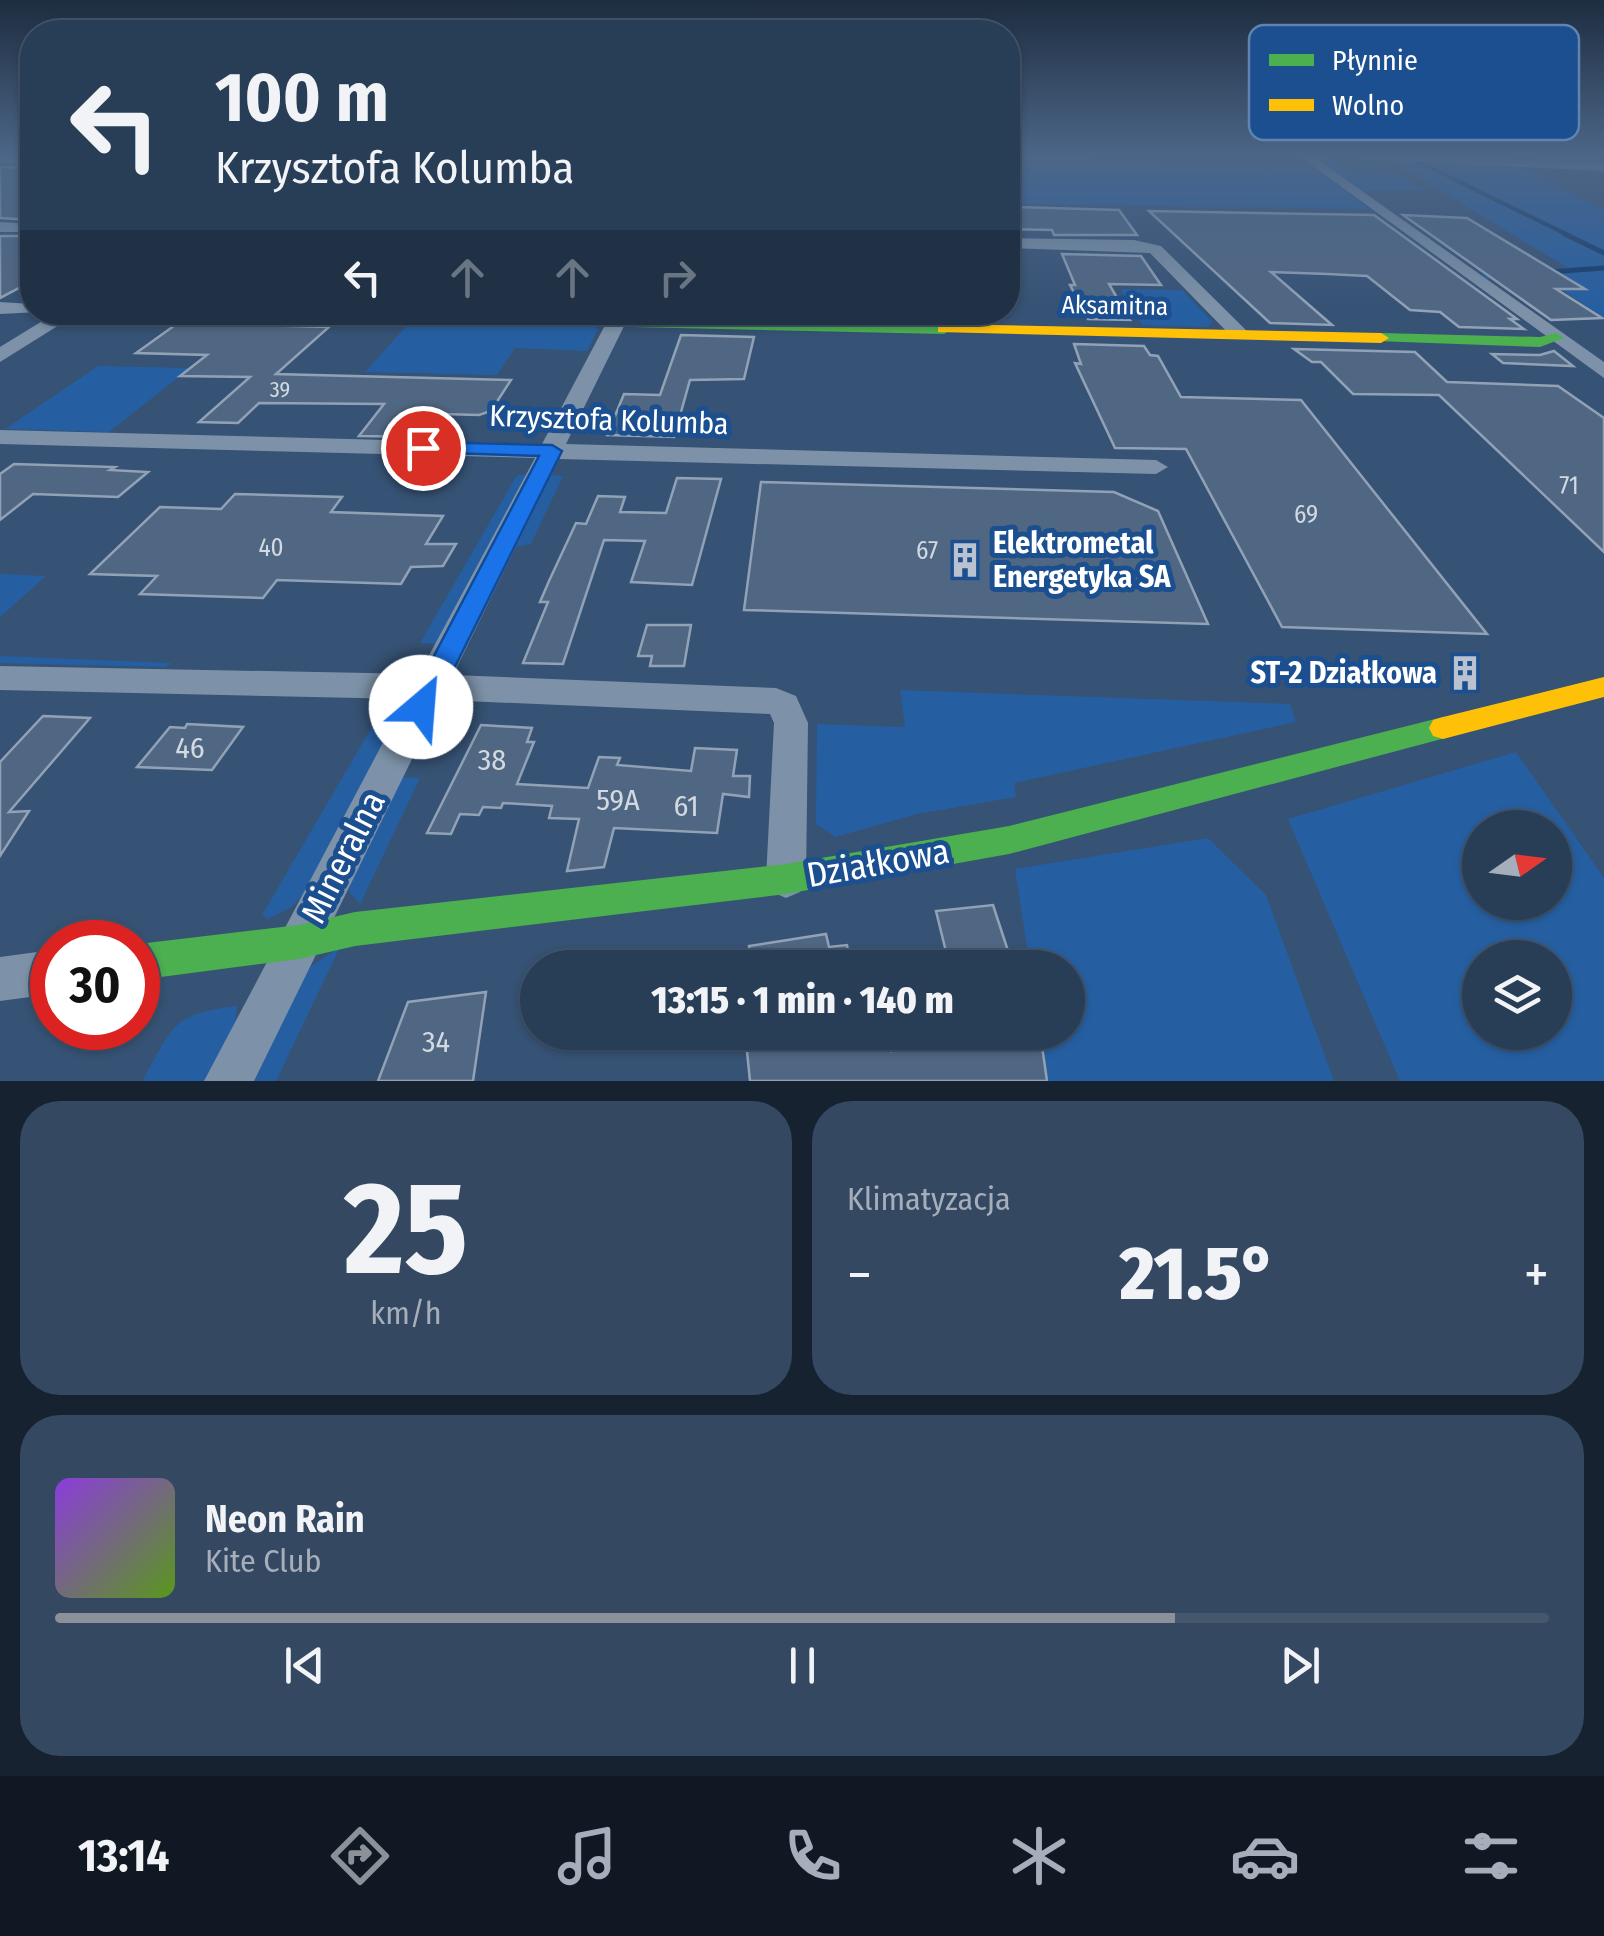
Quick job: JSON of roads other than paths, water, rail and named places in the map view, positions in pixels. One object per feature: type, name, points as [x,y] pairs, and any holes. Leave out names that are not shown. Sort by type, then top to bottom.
[{"type":"street","points":[[1374,205],[1604,372]]},
{"type":"street","points":[[1020,242],[1155,249],[1241,334]]},
{"type":"street","points":[[0,356],[49,325]]},
{"type":"street","name":"Mineralna","points":[[228,1081],[616,325]]},
{"type":"street","name":"Aksamitna","points":[[912,325],[1540,342],[1556,338]]},
{"type":"street","name":"Krzysztofa Kolumba","points":[[0,436],[1156,467]]},
{"type":"street","points":[[0,678],[431,687],[776,701],[784,705],[791,724],[786,879]]},
{"type":"street","name":"Działkowa","points":[[160,959],[299,942],[355,929],[786,879],[1009,840],[1604,688]]},
{"type":"street","points":[[0,979],[30,975]]},
{"type":"waterway","points":[[1508,205],[1570,236]]},
{"type":"waterway","points":[[1565,234],[1604,253]]},
{"type":"waterway","points":[[1548,272],[1604,268]]},
{"type":"place","name":"Elektrometal Energetyka SA","points":[[965,560]]},
{"type":"place","name":"ST-2 Działkowa","points":[[1465,673]]}]
